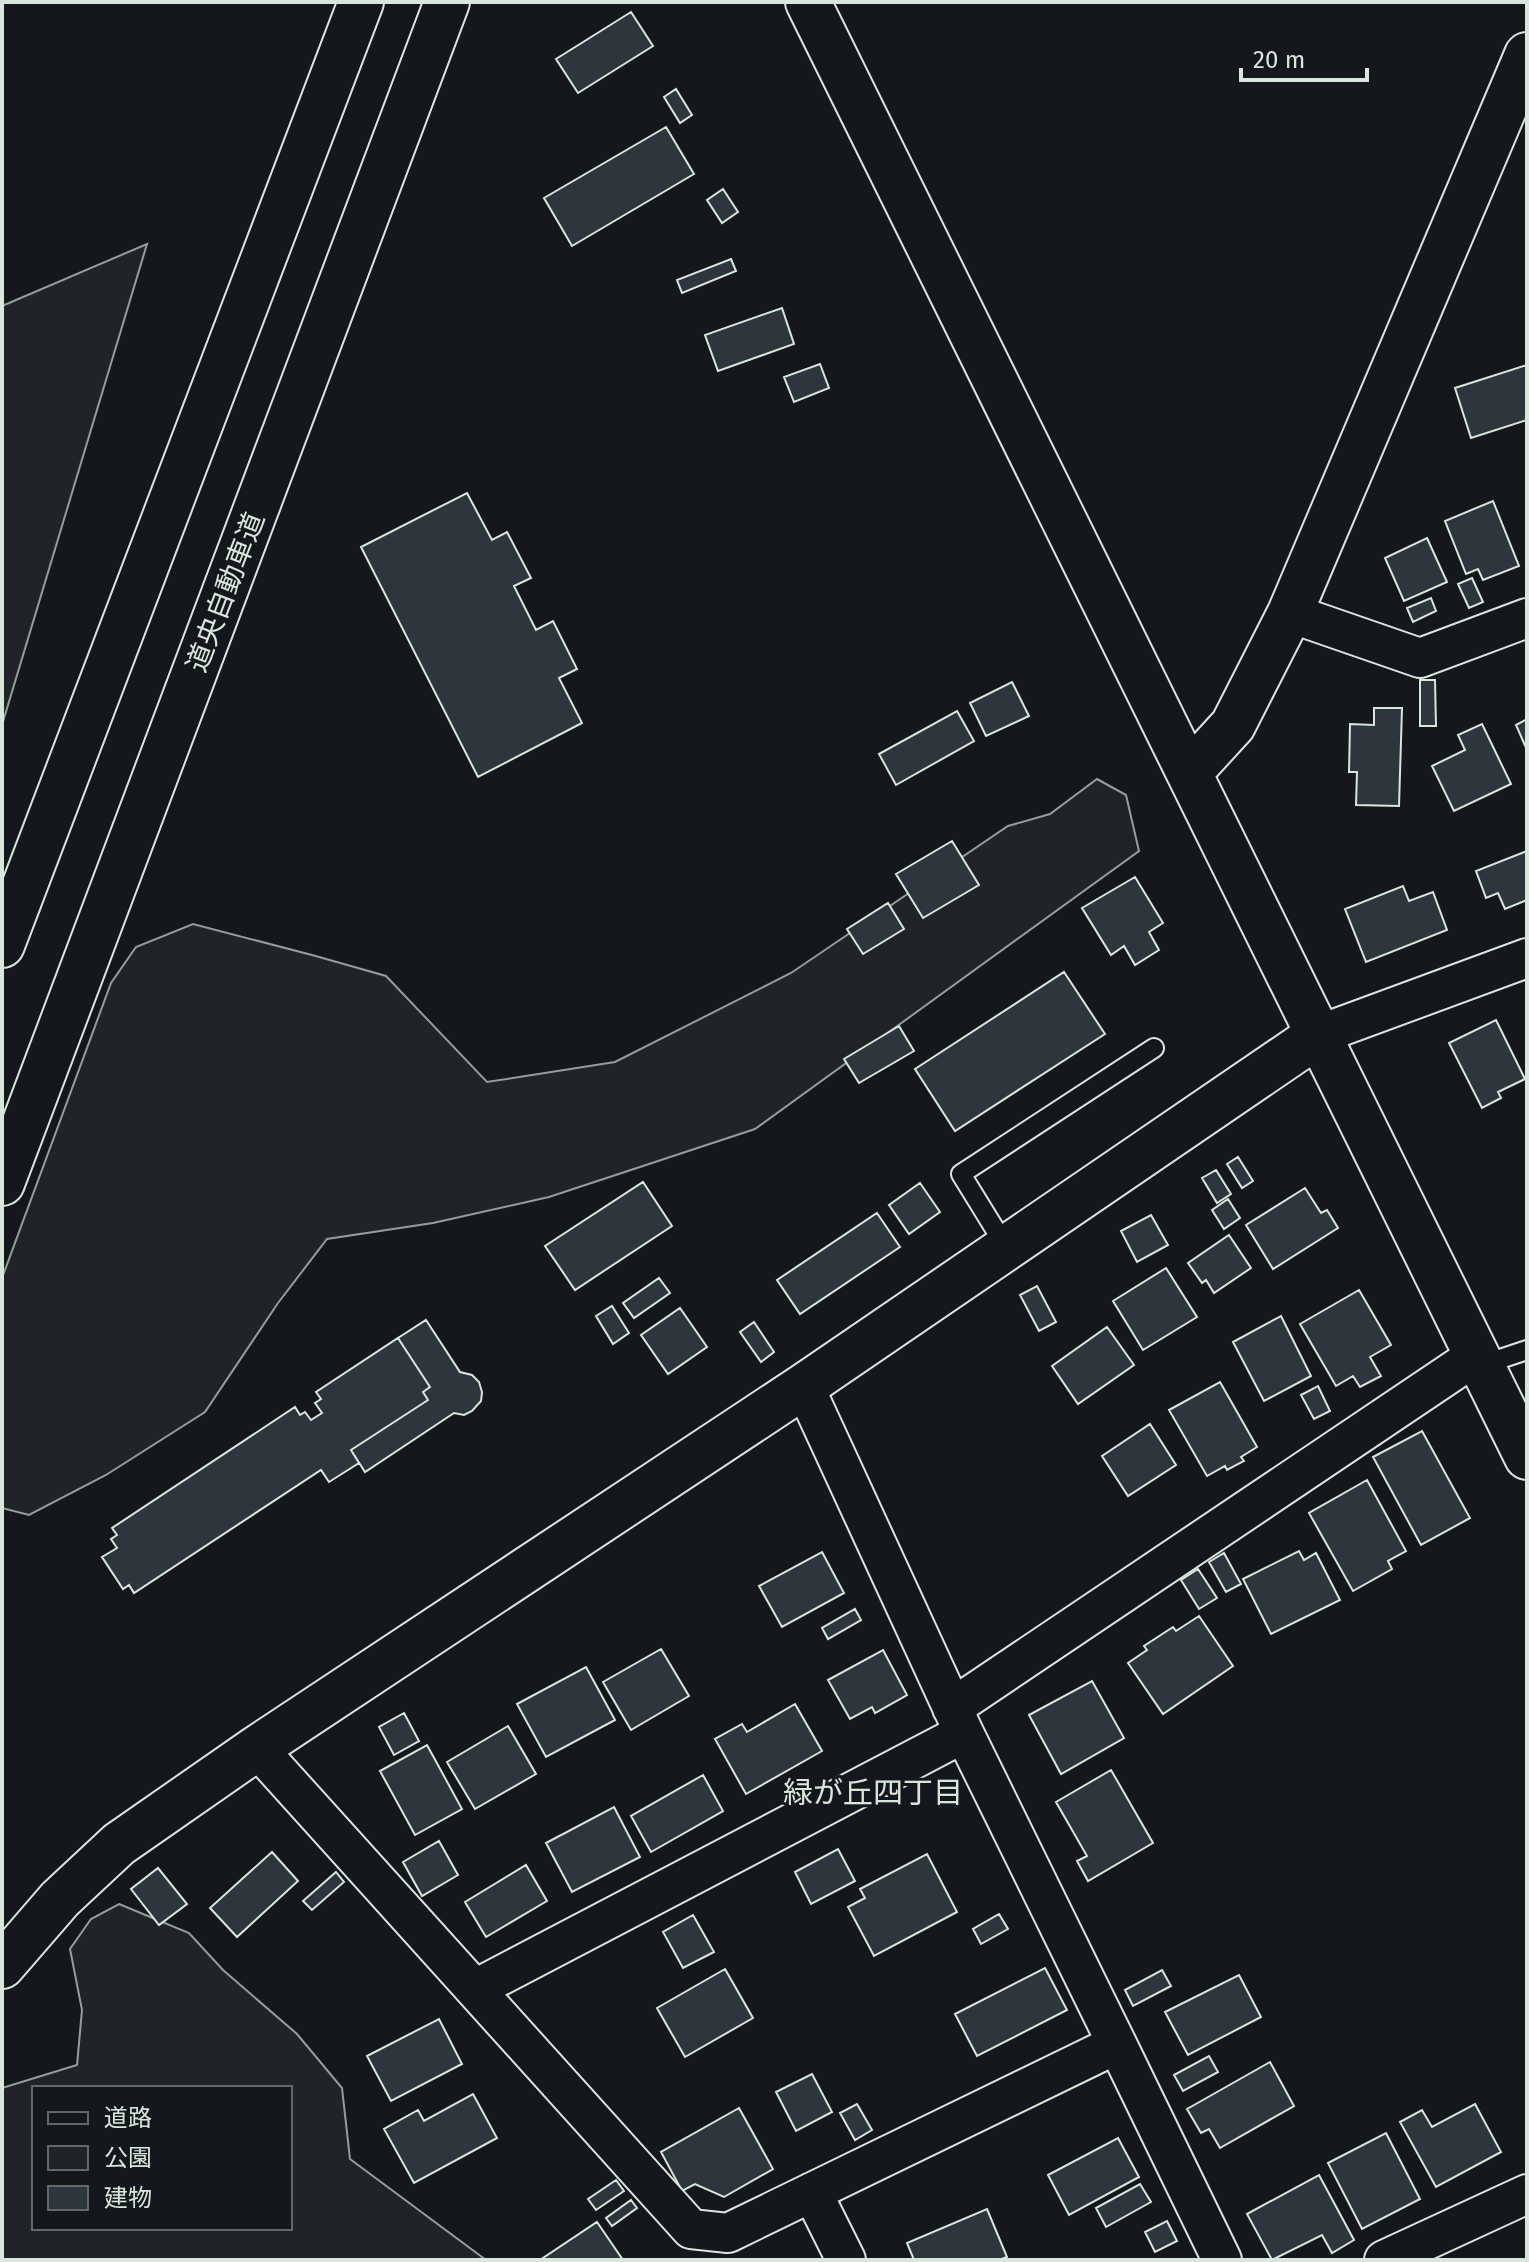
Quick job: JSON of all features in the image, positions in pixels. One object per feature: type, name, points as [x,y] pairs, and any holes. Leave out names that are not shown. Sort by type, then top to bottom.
[{"type":"main road","points":[[2,945],[361,2]]},
{"type":"main road","name":"道央自動車道","points":[[2,1183],[447,2]]},
{"type":"main road","points":[[808,2],[1527,1457]]},
{"type":"main road","points":[[1190,772],[1233,725],[1290,613],[1527,55]]},
{"type":"main road","points":[[2,1966],[60,1899],[119,1844],[257,1748],[804,1386],[1318,1035]]},
{"type":"street","points":[[1290,613],[1420,658],[1527,618]]},
{"type":"street","points":[[1318,1035],[1527,958]]},
{"type":"street","points":[[475,1989],[958,1720],[1480,1360]]},
{"type":"street","points":[[804,1386],[958,1720],[1222,2260]]},
{"type":"street","points":[[257,1748],[691,2229],[728,2233],[1117,2044]]},
{"type":"street","points":[[812,2192],[846,2260]]},
{"type":"street","points":[[1384,2260],[1428,2251],[1527,2194]]},
{"type":"lane","points":[[1007,1248],[961,1174],[1154,1048]]},
{"type":"lane","points":[[1480,1360],[1527,1350]]},
{"type":"green space","points":[[147,244],[2,725],[2,306]]},
{"type":"green space","points":[[1097,779],[1126,795],[1139,851],[755,1129],[549,1197],[433,1223],[327,1239],[278,1303],[205,1412],[106,1475],[29,1515],[2,1508],[2,1278],[111,983],[136,947],[193,924],[386,976],[487,1082],[615,1062],[791,973],[1008,826],[1050,814]]},
{"type":"green space","points":[[119,1904],[189,1933],[223,1970],[297,2034],[342,2088],[350,2159],[486,2260],[2,2260],[2,2088],[77,2065],[82,2010],[70,1949],[91,1919]]},
{"type":"building","points":[[631,12],[653,46],[578,93],[556,59]]},
{"type":"building","points":[[676,89],[692,115],[680,123],[664,97]]},
{"type":"building","points":[[666,127],[694,174],[572,246],[544,198]]},
{"type":"building","points":[[723,189],[738,212],[722,223],[707,200]]},
{"type":"building","points":[[731,259],[736,271],[682,293],[677,280]]},
{"type":"building","points":[[782,308],[794,344],[718,371],[705,335]]},
{"type":"building","points":[[820,364],[829,388],[794,402],[784,377]]},
{"type":"building","points":[[1527,365],[1527,420],[1471,438],[1455,388]]},
{"type":"building","points":[[467,493],[492,540],[507,532],[531,578],[514,586],[536,630],[553,621],[577,669],[559,678],[582,723],[478,777],[361,547]]},
{"type":"building","points":[[1493,501],[1519,566],[1483,580],[1478,569],[1466,574],[1445,521]]},
{"type":"building","points":[[1427,538],[1447,582],[1404,601],[1385,558]]},
{"type":"building","points":[[1472,578],[1483,602],[1469,608],[1458,584]]},
{"type":"building","points":[[1431,598],[1436,611],[1413,622],[1407,608]]},
{"type":"building","points":[[1420,680],[1435,680],[1436,726],[1420,726]]},
{"type":"building","points":[[1012,682],[1029,716],[986,736],[970,703]]},
{"type":"building","points":[[1374,708],[1402,708],[1399,806],[1356,805],[1357,772],[1349,772],[1350,724],[1374,725]]},
{"type":"building","points":[[957,711],[974,741],[896,785],[879,754]]},
{"type":"building","points":[[1527,719],[1527,750],[1516,725]]},
{"type":"building","points":[[1482,724],[1511,784],[1454,811],[1432,766],[1465,750],[1458,735]]},
{"type":"building","points":[[952,841],[979,885],[923,918],[896,874]]},
{"type":"building","points":[[1527,851],[1527,900],[1505,909],[1498,893],[1486,898],[1476,871]]},
{"type":"building","points":[[1135,877],[1163,923],[1149,932],[1159,950],[1135,965],[1124,946],[1111,955],[1082,908]]},
{"type":"building","points":[[1403,886],[1409,901],[1433,892],[1447,930],[1366,962],[1345,909]]},
{"type":"building","points":[[888,903],[904,929],[863,954],[847,929]]},
{"type":"building","points":[[1064,972],[1105,1034],[955,1131],[915,1069]]},
{"type":"building","points":[[1496,1020],[1525,1079],[1498,1092],[1501,1098],[1482,1108],[1449,1043]]},
{"type":"building","points":[[899,1026],[914,1051],[859,1083],[844,1059]]},
{"type":"building","points":[[1238,1157],[1253,1181],[1242,1188],[1227,1164]]},
{"type":"building","points":[[1216,1170],[1231,1194],[1217,1203],[1202,1178]]},
{"type":"building","points":[[643,1182],[672,1226],[575,1290],[545,1246]]},
{"type":"building","points":[[920,1183],[940,1212],[909,1234],[889,1205]]},
{"type":"building","points":[[1305,1188],[1321,1213],[1327,1210],[1338,1228],[1273,1269],[1246,1225]]},
{"type":"building","points":[[1228,1199],[1240,1218],[1224,1229],[1212,1210]]},
{"type":"building","points":[[877,1213],[900,1247],[800,1314],[777,1280]]},
{"type":"building","points":[[1151,1215],[1168,1245],[1137,1262],[1121,1231]]},
{"type":"building","points":[[1229,1235],[1251,1268],[1214,1293],[1206,1280],[1202,1283],[1188,1263]]},
{"type":"building","points":[[1166,1268],[1197,1317],[1143,1350],[1113,1301]]},
{"type":"building","points":[[659,1278],[670,1293],[634,1318],[623,1303]]},
{"type":"building","points":[[1037,1286],[1056,1322],[1039,1331],[1020,1295]]},
{"type":"building","points":[[1359,1290],[1391,1345],[1370,1357],[1381,1376],[1360,1387],[1353,1376],[1336,1386],[1300,1324]]},
{"type":"building","points":[[612,1306],[629,1333],[613,1344],[596,1316]]},
{"type":"building","points":[[680,1308],[707,1347],[668,1374],[641,1335]]},
{"type":"building","points":[[1281,1316],[1311,1376],[1264,1401],[1233,1342]]},
{"type":"building","points":[[426,1320],[460,1372],[472,1375],[479,1382],[481,1401],[464,1415],[454,1413],[365,1472],[351,1450],[428,1400],[423,1392],[430,1387],[398,1338]]},
{"type":"building","points":[[754,1322],[774,1352],[761,1362],[740,1332]]},
{"type":"building","points":[[1107,1327],[1134,1365],[1078,1404],[1052,1366]]},
{"type":"building","points":[[398,1338],[430,1387],[423,1392],[428,1400],[351,1450],[359,1463],[329,1482],[321,1470],[134,1593],[129,1585],[123,1589],[102,1557],[117,1548],[111,1539],[117,1535],[112,1528],[295,1407],[300,1415],[305,1412],[311,1420],[322,1413],[315,1403],[321,1399],[316,1392]]},
{"type":"building","points":[[1220,1382],[1257,1447],[1241,1457],[1244,1461],[1227,1470],[1225,1466],[1207,1476],[1169,1410]]},
{"type":"building","points":[[1318,1386],[1330,1411],[1314,1419],[1301,1395]]},
{"type":"building","points":[[1150,1424],[1176,1465],[1128,1496],[1102,1456]]},
{"type":"building","points":[[1422,1431],[1470,1518],[1421,1545],[1373,1457]]},
{"type":"building","points":[[1367,1480],[1406,1551],[1388,1561],[1392,1569],[1353,1591],[1309,1513]]},
{"type":"building","points":[[1299,1551],[1304,1560],[1316,1553],[1340,1600],[1271,1634],[1243,1579]]},
{"type":"building","points":[[822,1552],[844,1593],[782,1627],[759,1586]]},
{"type":"building","points":[[1224,1553],[1241,1584],[1226,1592],[1209,1562]]},
{"type":"building","points":[[1198,1569],[1217,1598],[1199,1609],[1181,1580]]},
{"type":"building","points":[[855,1609],[861,1620],[828,1639],[822,1628]]},
{"type":"building","points":[[1199,1616],[1233,1666],[1163,1714],[1128,1663],[1147,1650],[1144,1646],[1173,1627],[1176,1631]]},
{"type":"building","points":[[661,1649],[689,1696],[631,1730],[603,1682]]},
{"type":"building","points":[[883,1650],[907,1695],[875,1713],[872,1707],[850,1719],[828,1680]]},
{"type":"building","points":[[586,1667],[615,1720],[546,1757],[517,1704]]},
{"type":"building","points":[[1092,1681],[1124,1738],[1061,1774],[1029,1715]]},
{"type":"building","points":[[795,1704],[822,1751],[746,1794],[715,1739],[742,1724],[747,1732]]},
{"type":"building","points":[[404,1713],[419,1741],[394,1755],[379,1727]]},
{"type":"building","points":[[508,1726],[536,1774],[475,1809],[447,1762]]},
{"type":"building","points":[[427,1745],[462,1809],[415,1835],[380,1771]]},
{"type":"building","points":[[1111,1770],[1153,1843],[1088,1881],[1077,1861],[1087,1856],[1056,1802]]},
{"type":"building","points":[[703,1775],[723,1811],[651,1852],[631,1816]]},
{"type":"building","points":[[614,1807],[640,1857],[572,1892],[546,1843]]},
{"type":"building","points":[[439,1841],[458,1875],[422,1896],[403,1862]]},
{"type":"building","points":[[838,1849],[855,1881],[811,1904],[795,1872]]},
{"type":"building","points":[[272,1852],[298,1881],[237,1937],[210,1908]]},
{"type":"building","points":[[927,1854],[957,1912],[874,1956],[848,1907],[865,1898],[860,1889]]},
{"type":"building","points":[[526,1865],[547,1901],[486,1937],[465,1902]]},
{"type":"building","points":[[158,1868],[187,1904],[159,1925],[131,1889]]},
{"type":"building","points":[[336,1872],[344,1882],[312,1910],[303,1901]]},
{"type":"building","points":[[999,1914],[1008,1929],[981,1944],[973,1929]]},
{"type":"building","points":[[693,1915],[714,1952],[683,1968],[663,1932]]},
{"type":"building","points":[[1045,1968],[1067,2010],[977,2056],[955,2014]]},
{"type":"building","points":[[725,1969],[753,2018],[685,2057],[657,2008]]},
{"type":"building","points":[[1162,1970],[1171,1986],[1133,2006],[1125,1990]]},
{"type":"building","points":[[1239,1975],[1261,2017],[1188,2055],[1165,2012]]},
{"type":"building","points":[[439,2019],[462,2064],[391,2101],[367,2056]]},
{"type":"building","points":[[1209,2056],[1218,2072],[1183,2091],[1174,2075]]},
{"type":"building","points":[[1270,2062],[1294,2106],[1220,2148],[1209,2129],[1201,2133],[1187,2109]]},
{"type":"building","points":[[812,2074],[832,2112],[796,2131],[776,2092]]},
{"type":"building","points":[[473,2094],[497,2138],[414,2183],[384,2129],[418,2110],[424,2121]]},
{"type":"building","points":[[857,2104],[872,2130],[855,2140],[840,2113]]},
{"type":"building","points":[[1475,2104],[1501,2152],[1436,2187],[1400,2122],[1422,2110],[1432,2127]]},
{"type":"building","points":[[739,2108],[773,2169],[724,2197],[695,2184],[682,2191],[661,2152]]},
{"type":"building","points":[[1386,2133],[1420,2199],[1362,2229],[1328,2163]]},
{"type":"building","points":[[1118,2138],[1139,2177],[1069,2215],[1048,2175]]},
{"type":"building","points":[[1319,2175],[1354,2240],[1332,2253],[1322,2235],[1272,2260],[1247,2214]]},
{"type":"building","points":[[616,2180],[624,2191],[596,2210],[588,2199]]},
{"type":"building","points":[[1140,2184],[1151,2202],[1106,2227],[1096,2208]]},
{"type":"building","points":[[631,2200],[637,2208],[612,2226],[606,2218]]},
{"type":"building","points":[[987,2209],[1007,2257],[999,2260],[914,2260],[907,2243]]},
{"type":"building","points":[[1167,2221],[1177,2241],[1155,2252],[1145,2232]]},
{"type":"building","points":[[597,2222],[623,2260],[540,2260]]},
{"type":"district","name":"緑が丘四丁目","points":[[873,1793]]}]
